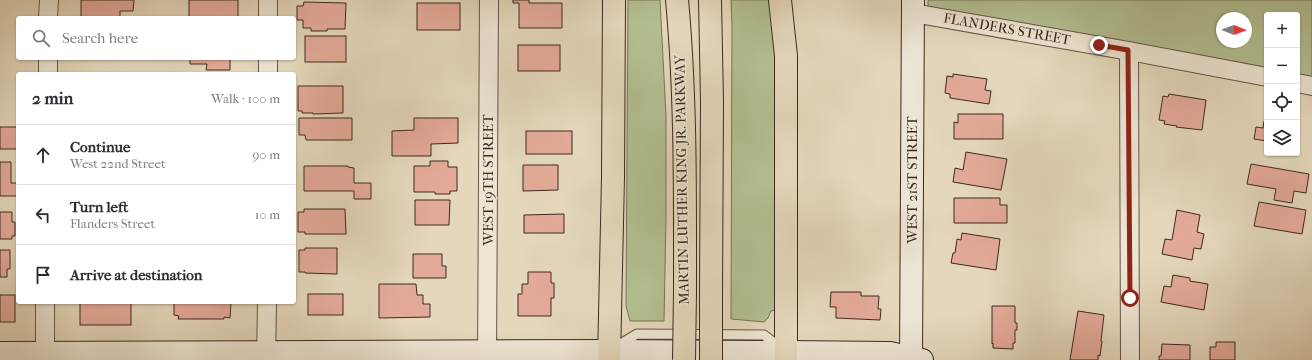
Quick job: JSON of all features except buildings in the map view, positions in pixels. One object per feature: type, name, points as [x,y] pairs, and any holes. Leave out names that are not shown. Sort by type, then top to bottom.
[{"type":"highway","points":[[614,0],[613,177],[615,357]]},
{"type":"highway","name":"MARTIN LUTHER KING JR. PARKWAY","points":[[677,0],[684,149],[684,360]]},
{"type":"highway","name":"MARTIN LUTHER KING JR. PARKWAY","points":[[710,0],[712,101],[711,360]]},
{"type":"highway","points":[[780,0],[786,56],[780,357]]},
{"type":"main road","name":"WEST 21ST STREET","points":[[913,6],[915,359]]},
{"type":"main road","points":[[0,353],[45,356],[780,357],[890,353],[915,359]]},
{"type":"street","points":[[48,16],[49,0]]},
{"type":"street","points":[[268,0],[268,16]]},
{"type":"street","name":"WEST 19TH STREET","points":[[487,356],[489,0]]},
{"type":"street","name":"FLANDERS STREET","points":[[913,6],[1264,76]]},
{"type":"street","points":[[1128,50],[1130,360]]},
{"type":"street","points":[[48,60],[48,72]]},
{"type":"street","points":[[268,60],[268,72]]},
{"type":"street","points":[[1300,84],[1312,86]]},
{"type":"street","points":[[45,304],[45,356]]},
{"type":"street","points":[[266,356],[267,304]]},
{"type":"green space","points":[[628,0],[660,0],[666,116],[664,321],[630,321],[626,306]]},
{"type":"green space","points":[[731,0],[776,0],[777,310],[771,311],[768,318],[764,322],[731,319]]},
{"type":"green space","points":[[928,0],[1312,0],[1312,81],[1300,79],[1300,12],[1264,12],[1264,71],[928,7]]},
{"type":"route","points":[[1099,45],[1128,50],[1130,298]]}]
